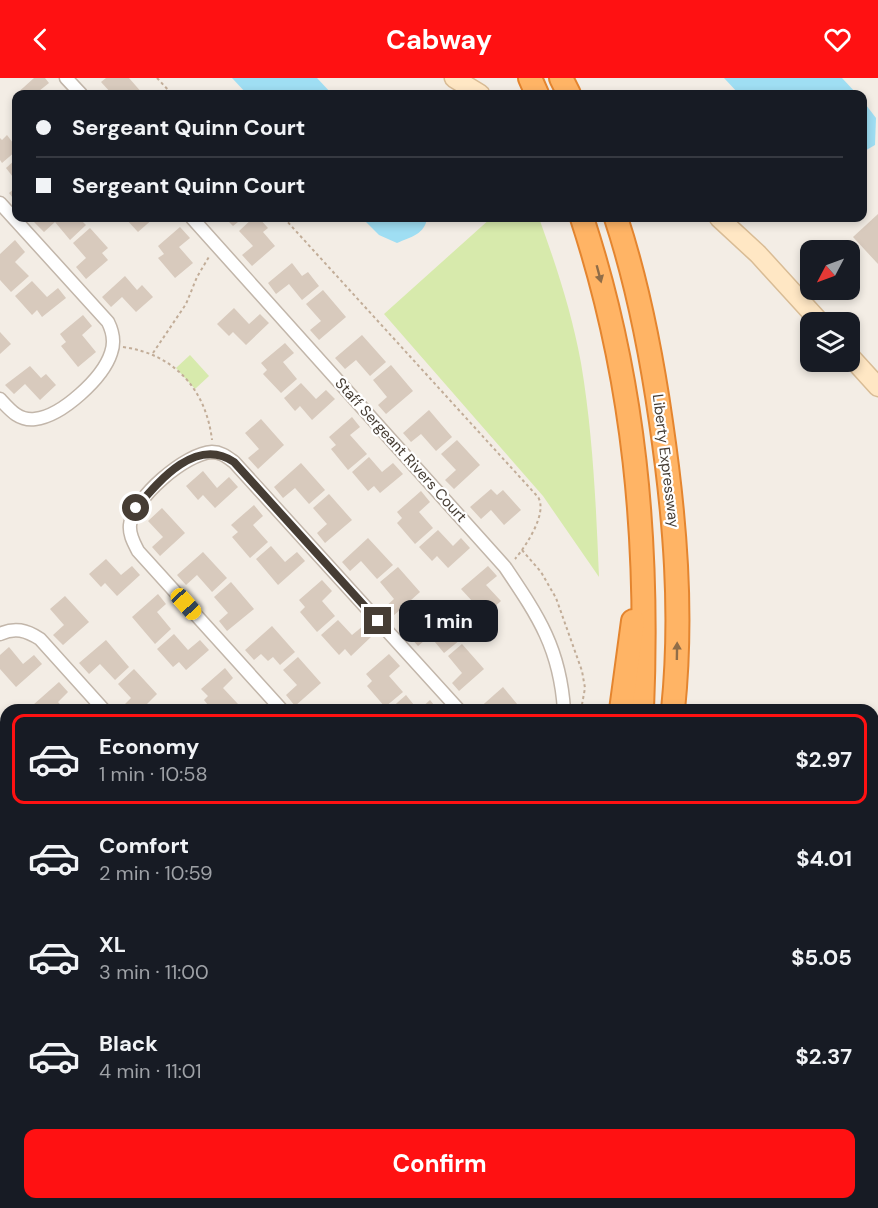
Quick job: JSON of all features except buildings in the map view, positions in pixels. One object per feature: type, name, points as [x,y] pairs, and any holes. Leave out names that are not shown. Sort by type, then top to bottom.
[{"type":"highway","name":"Liberty Expressway","points":[[583,222],[609,310],[626,400],[641,503],[645,582],[642,704]]},
{"type":"highway","name":"Liberty Expressway","points":[[617,222],[633,269],[651,348],[673,502],[678,579],[674,704]]},
{"type":"highway","points":[[622,704],[633,619],[641,503]]},
{"type":"street","points":[[66,78],[77,90]]},
{"type":"street","points":[[454,78],[474,90]]},
{"type":"street","points":[[0,203],[12,216]]},
{"type":"street","points":[[0,399],[12,413],[21,417],[34,419],[47,416],[72,401],[86,389],[105,366],[113,346],[113,333],[108,322],[17,222]]},
{"type":"street","name":"Staff Sergeant Rivers Court","points":[[196,222],[505,567],[540,619],[553,646],[563,704]]},
{"type":"street","points":[[723,222],[758,254],[811,312]]},
{"type":"street","points":[[860,367],[878,387]]},
{"type":"street","points":[[277,704],[138,551],[131,538],[130,524],[136,508],[156,485],[175,469],[213,452],[222,454],[234,462],[454,704]]},
{"type":"street","points":[[0,634],[9,630],[28,631],[39,639],[99,704]]},
{"type":"path","points":[[158,78],[168,90]]},
{"type":"path","points":[[288,222],[537,497],[541,506],[522,550],[505,567]]},
{"type":"path","points":[[153,353],[186,304],[207,258],[218,247]]},
{"type":"path","points":[[113,346],[153,353],[174,368],[200,397],[210,424],[213,452]]},
{"type":"path","points":[[522,550],[545,578],[556,597],[582,671],[585,688],[582,704]]},
{"type":"green space","points":[[487,222],[540,222],[563,289],[581,363],[591,443],[599,577],[543,496],[384,314]]},
{"type":"green space","points":[[190,355],[209,376],[195,389],[176,368]]},
{"type":"water","points":[[232,78],[317,78],[328,90],[243,90]]},
{"type":"water","points":[[724,78],[842,78],[853,90],[735,90]]},
{"type":"water","points":[[867,106],[876,118],[875,145],[867,150]]},
{"type":"water","points":[[366,222],[426,222],[423,228],[412,237],[397,243],[379,235]]},
{"type":"route","points":[[136,508],[156,485],[175,469],[206,454],[213,452],[222,454],[234,462],[378,621]]}]
